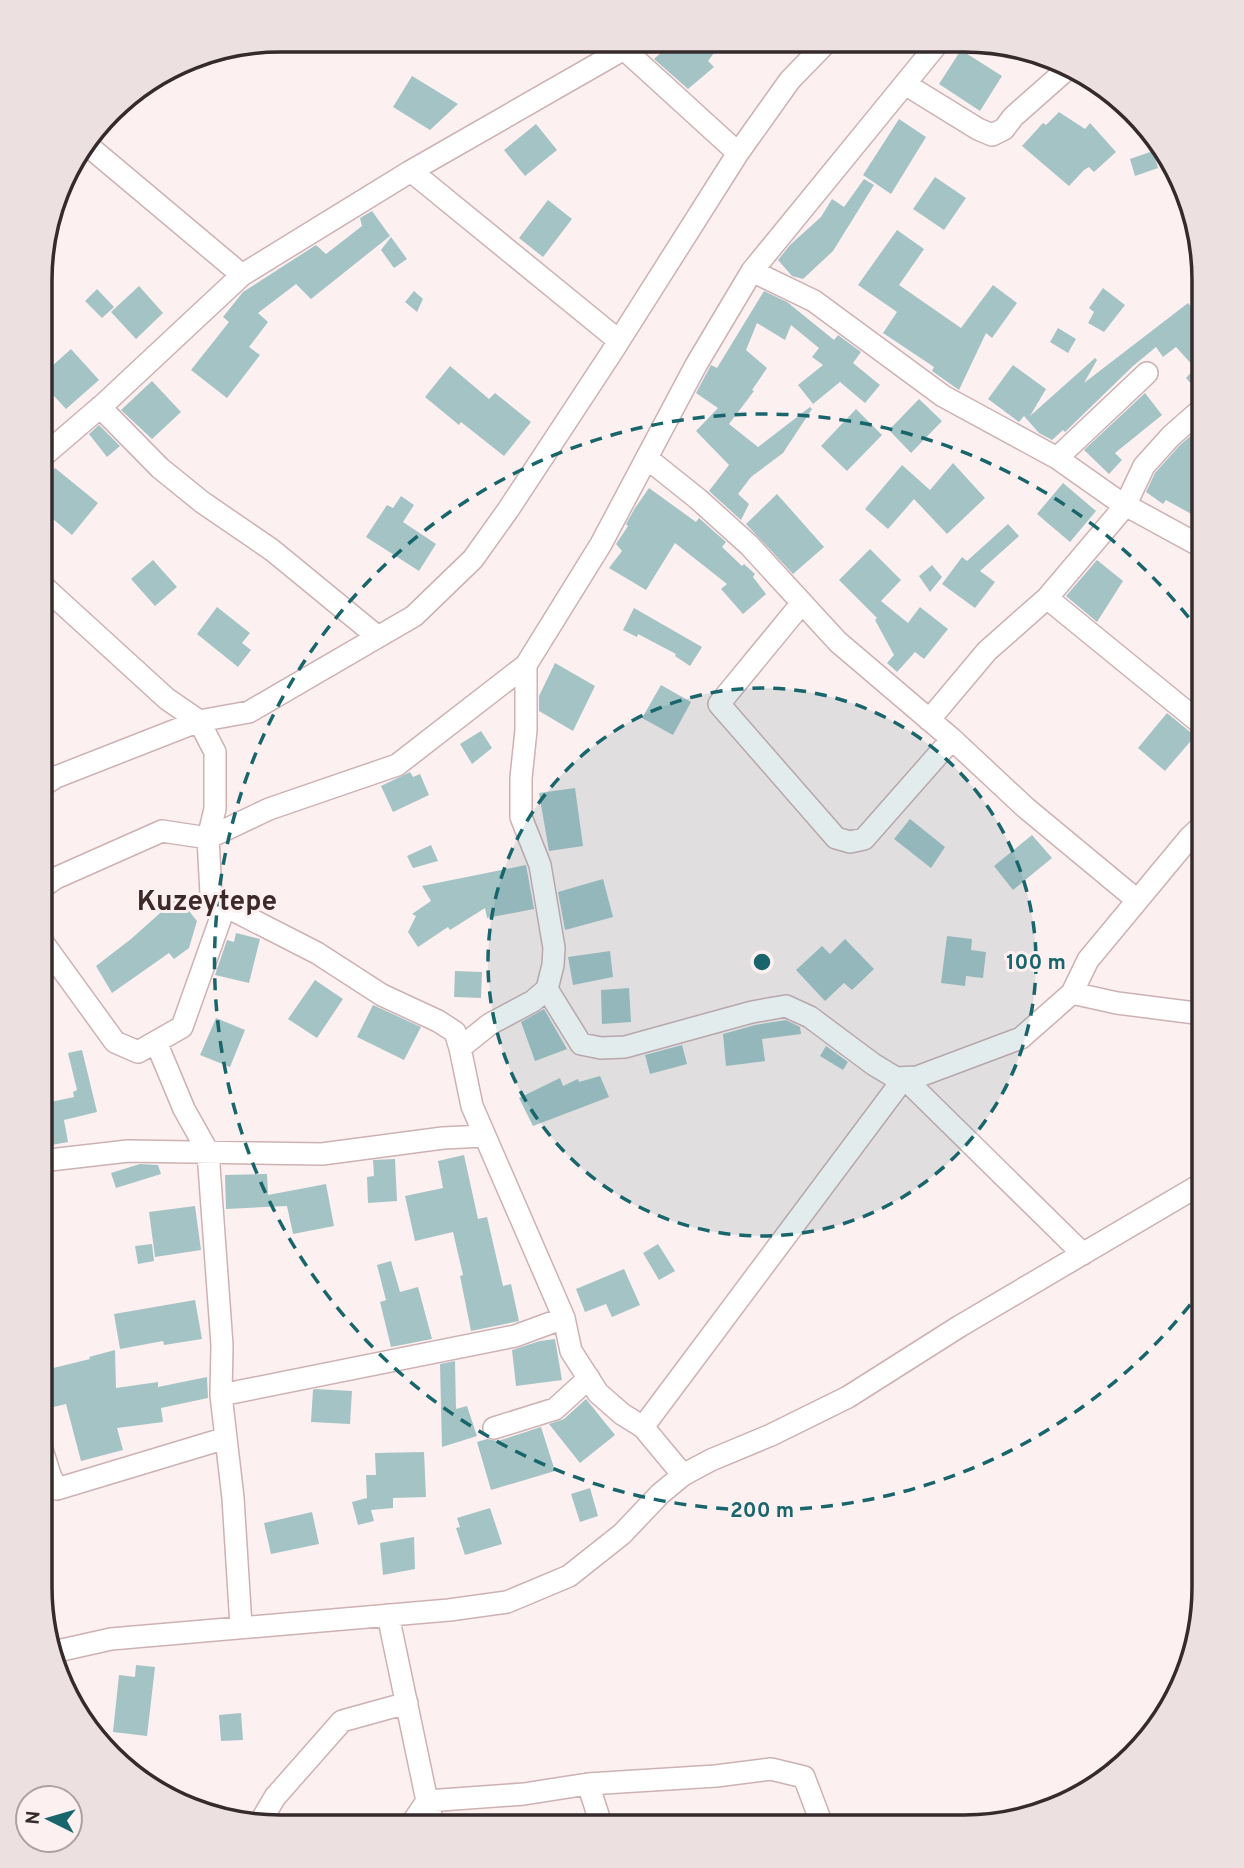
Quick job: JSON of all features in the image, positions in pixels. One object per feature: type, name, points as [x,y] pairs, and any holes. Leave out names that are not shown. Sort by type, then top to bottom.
[{"type":"street","points":[[52,448],[242,275],[411,171],[620,52]]},
{"type":"street","points":[[637,52],[738,153]]},
{"type":"street","points":[[52,779],[199,721],[249,712],[414,615],[473,559],[508,510],[738,153],[790,80],[817,52]]},
{"type":"street","points":[[52,881],[162,831],[208,838],[269,809],[397,765],[526,665],[601,544],[696,365],[752,271],[931,52]]},
{"type":"street","points":[[905,84],[992,135],[1004,129],[1013,117],[1061,75]]},
{"type":"street","points":[[94,150],[242,275]]},
{"type":"street","points":[[411,171],[618,340]]},
{"type":"street","points":[[752,271],[814,300],[943,396],[1057,458],[1125,506],[1192,542]]},
{"type":"street","points":[[1057,458],[1147,373]]},
{"type":"street","points":[[100,407],[160,468],[202,502],[272,550],[378,637]]},
{"type":"street","points":[[929,720],[987,650],[1046,598],[1125,506],[1144,466],[1192,418]]},
{"type":"street","points":[[648,459],[749,545],[838,642],[952,738],[1026,808],[1137,900]]},
{"type":"street","points":[[52,594],[167,699],[199,721],[215,752],[215,809],[208,838],[211,894],[225,906],[317,953],[382,995],[438,1021],[455,1032],[471,1106],[564,1318],[571,1351],[598,1394],[643,1427],[683,1475]]},
{"type":"street","points":[[1046,598],[1192,716]]},
{"type":"street","points":[[802,603],[719,704],[836,838],[850,842],[864,839],[952,738]]},
{"type":"street","points":[[460,1048],[490,1024],[533,1001],[547,989],[553,965],[552,937],[540,865],[521,817],[521,778],[526,730],[526,665]]},
{"type":"street","points":[[547,989],[581,1044],[601,1048],[625,1047],[752,1012],[786,1006],[810,1017],[896,1079],[917,1077],[1021,1038],[1072,993],[1088,960],[1192,835]]},
{"type":"street","points":[[52,955],[116,1042],[138,1052],[181,1027],[225,906]]},
{"type":"street","points":[[1072,993],[1117,1003],[1191,1013]]},
{"type":"street","points":[[156,1042],[184,1109],[208,1152],[222,1345],[221,1395],[233,1498],[241,1626]]},
{"type":"street","points":[[904,1078],[1083,1254]]},
{"type":"street","points":[[643,1427],[904,1078]]},
{"type":"street","points":[[52,1160],[128,1151],[322,1154],[443,1138],[484,1136]]},
{"type":"street","points":[[61,1650],[111,1639],[507,1602],[569,1576],[622,1534],[660,1494],[683,1475],[848,1397],[960,1326],[1191,1190]]},
{"type":"street","points":[[221,1395],[514,1336],[564,1318]]},
{"type":"street","points":[[494,1428],[555,1409],[589,1378]]},
{"type":"street","points":[[52,1492],[226,1438]]},
{"type":"street","points":[[388,1615],[431,1815]]},
{"type":"street","points":[[265,1814],[275,1797],[342,1721],[407,1703]]},
{"type":"street","points":[[427,1801],[771,1769],[804,1777],[818,1815]]},
{"type":"street","points":[[589,1784],[598,1815]]},
{"type":"street","points":[[417,1815],[427,1801]]},
{"type":"building","points":[[661,52],[714,52],[708,61],[714,67],[688,89],[654,59]]},
{"type":"building","points":[[960,52],[964,52],[1002,76],[980,111],[939,84]]},
{"type":"building","points":[[412,76],[458,104],[430,130],[393,107]]},
{"type":"building","points":[[1059,112],[1085,129],[1090,123],[1116,152],[1094,172],[1089,167],[1084,170],[1069,186],[1022,146],[1043,123],[1046,125]]},
{"type":"building","points":[[899,119],[926,137],[891,194],[863,175]]},
{"type":"building","points":[[536,124],[557,150],[525,176],[504,150]]},
{"type":"building","points":[[1151,152],[1158,168],[1135,176],[1130,159]]},
{"type":"building","points":[[935,177],[966,198],[944,230],[913,209]]},
{"type":"building","points":[[864,179],[874,185],[833,251],[803,279],[792,276],[778,260],[790,245],[821,217],[832,199],[844,207]]},
{"type":"building","points":[[548,200],[572,219],[543,257],[519,238]]},
{"type":"building","points":[[372,211],[390,236],[311,299],[296,284],[258,313],[268,322],[249,347],[260,355],[227,398],[191,370],[229,322],[223,317],[243,292],[316,245],[326,254],[362,226],[360,218]]},
{"type":"building","points":[[897,230],[924,249],[899,285],[961,328],[993,285],[1017,303],[992,338],[986,333],[959,390],[932,371],[934,367],[883,333],[897,312],[858,285]]},
{"type":"building","points":[[391,237],[407,259],[394,268],[381,250]]},
{"type":"building","points":[[139,286],[163,313],[136,339],[111,312]]},
{"type":"building","points":[[1103,288],[1125,305],[1104,332],[1088,323],[1094,312],[1089,308]]},
{"type":"building","points":[[97,289],[114,307],[102,318],[85,301]]},
{"type":"building","points":[[414,291],[423,299],[417,312],[405,302]]},
{"type":"building","points":[[764,291],[787,302],[834,340],[838,335],[861,352],[853,363],[880,385],[865,403],[840,382],[813,404],[798,385],[823,365],[812,357],[819,348],[791,325],[785,340],[757,323],[746,350],[767,368],[752,390],[754,391],[729,424],[758,447],[810,407],[812,409],[783,453],[751,477],[738,494],[749,504],[741,520],[709,491],[729,465],[696,431],[718,408],[696,393],[711,365],[717,368]]},
{"type":"building","points":[[1188,303],[1192,308],[1192,365],[1176,347],[1163,357],[1156,347],[1065,432],[1063,430],[1052,440],[1039,433],[1024,416],[1019,422],[988,399],[1013,365],[1046,389],[1030,416],[1095,358],[1097,360],[1084,383]]},
{"type":"building","points":[[1058,328],[1076,339],[1068,353],[1050,342]]},
{"type":"building","points":[[71,349],[99,380],[66,409],[52,394],[52,366]]},
{"type":"building","points":[[450,366],[489,399],[495,393],[531,422],[504,456],[425,397]]},
{"type":"building","points":[[1192,371],[1192,385],[1186,378]]},
{"type":"building","points":[[152,381],[181,412],[152,439],[121,410]]},
{"type":"building","points":[[1145,393],[1162,415],[1115,453],[1122,460],[1109,474],[1084,450]]},
{"type":"building","points":[[919,399],[942,421],[911,453],[889,430]]},
{"type":"building","points":[[856,409],[882,435],[847,471],[821,446]]},
{"type":"building","points":[[99,425],[120,446],[107,457],[89,434]]},
{"type":"building","points":[[1192,435],[1192,514],[1166,500],[1163,504],[1146,492],[1155,473]]},
{"type":"building","points":[[953,463],[985,498],[947,534],[914,499],[888,529],[865,509],[902,465],[930,490]]},
{"type":"building","points":[[55,468],[98,503],[72,535],[52,518],[52,472]]},
{"type":"building","points":[[1063,483],[1096,511],[1070,542],[1037,514]]},
{"type":"building","points":[[649,488],[696,522],[699,518],[726,542],[722,547],[755,574],[753,577],[766,594],[743,614],[721,589],[727,584],[675,543],[646,590],[609,568],[622,551],[616,544],[628,526],[626,524]]},
{"type":"building","points":[[777,494],[824,547],[793,574],[746,524]]},
{"type":"building","points":[[401,496],[414,505],[403,522],[436,544],[419,571],[366,537],[387,505],[393,508]]},
{"type":"building","points":[[1008,524],[1019,536],[980,571],[995,582],[975,608],[942,584],[962,557],[967,561]]},
{"type":"building","points":[[870,549],[901,580],[881,601],[908,623],[920,607],[948,629],[924,659],[915,652],[897,672],[887,663],[894,655],[875,620],[877,618],[839,580]]},
{"type":"building","points":[[153,560],[177,587],[155,606],[131,579]]},
{"type":"building","points":[[1097,560],[1123,581],[1097,622],[1066,596]]},
{"type":"building","points":[[932,565],[942,577],[930,592],[919,576]]},
{"type":"building","points":[[217,607],[250,633],[242,643],[251,650],[238,667],[197,634]]},
{"type":"building","points":[[634,608],[702,647],[690,666],[675,656],[676,654],[638,634],[637,637],[623,630]]},
{"type":"building","points":[[555,663],[595,686],[573,731],[539,711],[539,696]]},
{"type":"building","points":[[661,685],[691,702],[673,735],[642,718]]},
{"type":"building","points":[[1167,713],[1192,733],[1192,740],[1165,771],[1138,748]]},
{"type":"building","points":[[481,731],[492,748],[472,764],[460,744]]},
{"type":"building","points":[[410,772],[413,777],[420,774],[429,795],[393,812],[381,786]]},
{"type":"building","points":[[575,788],[583,846],[549,851],[539,793]]},
{"type":"building","points":[[910,819],[945,847],[931,868],[894,839]]},
{"type":"building","points":[[1032,835],[1052,858],[1013,890],[994,866]]},
{"type":"building","points":[[431,845],[438,861],[413,868],[407,856]]},
{"type":"building","points":[[526,865],[534,909],[487,918],[485,908],[450,930],[448,927],[418,947],[408,932],[416,916],[412,914],[431,901],[422,886]]},
{"type":"building","points":[[603,879],[613,917],[565,930],[558,892]]},
{"type":"building","points":[[178,897],[197,921],[189,948],[174,959],[169,953],[112,993],[96,966]]},
{"type":"building","points":[[236,933],[260,939],[249,983],[215,975],[227,940],[234,942]]},
{"type":"building","points":[[947,936],[972,939],[971,950],[986,952],[983,978],[966,976],[965,986],[941,983]]},
{"type":"building","points":[[845,939],[874,969],[852,990],[844,983],[825,1001],[796,970],[822,946],[830,954]]},
{"type":"building","points":[[610,951],[613,977],[573,985],[568,957]]},
{"type":"building","points":[[455,971],[482,972],[481,998],[454,997]]},
{"type":"building","points":[[315,980],[343,999],[317,1038],[288,1019]]},
{"type":"building","points":[[629,988],[631,1022],[602,1024],[601,990]]},
{"type":"building","points":[[373,1005],[421,1027],[404,1060],[357,1037]]},
{"type":"building","points":[[544,1009],[567,1049],[535,1061],[521,1022]]},
{"type":"building","points":[[216,1018],[245,1030],[230,1067],[200,1055]]},
{"type":"building","points":[[786,1020],[800,1027],[801,1034],[762,1039],[765,1061],[726,1066],[723,1034]]},
{"type":"building","points":[[682,1045],[687,1064],[650,1074],[645,1055]]},
{"type":"building","points":[[826,1046],[848,1062],[843,1070],[820,1056]]},
{"type":"building","points":[[82,1050],[97,1112],[64,1120],[68,1142],[52,1145],[52,1102],[74,1097],[73,1092],[77,1090],[68,1053]]},
{"type":"building","points":[[600,1076],[609,1097],[533,1126],[519,1098],[560,1078],[563,1086],[578,1079],[579,1082]]},
{"type":"building","points":[[464,1155],[478,1219],[487,1217],[503,1286],[511,1284],[519,1321],[471,1331],[460,1276],[463,1275],[453,1232],[415,1241],[405,1196],[443,1188],[438,1161]]},
{"type":"building","points":[[395,1159],[397,1201],[368,1203],[367,1177],[374,1176],[373,1160]]},
{"type":"building","points":[[140,1164],[158,1165],[161,1174],[116,1188],[111,1173]]},
{"type":"building","points":[[267,1174],[268,1195],[326,1184],[334,1226],[293,1234],[287,1206],[226,1209],[225,1175]]},
{"type":"building","points":[[195,1206],[201,1250],[155,1257],[149,1212]]},
{"type":"building","points":[[152,1244],[154,1261],[138,1264],[135,1246]]},
{"type":"building","points":[[658,1244],[675,1271],[659,1280],[643,1253]]},
{"type":"building","points":[[391,1261],[400,1292],[418,1287],[432,1339],[391,1347],[380,1302],[386,1300],[377,1265]]},
{"type":"building","points":[[624,1269],[640,1305],[612,1317],[606,1304],[585,1312],[576,1289]]},
{"type":"building","points":[[195,1300],[202,1339],[164,1345],[163,1341],[120,1349],[114,1314]]},
{"type":"building","points":[[555,1339],[562,1380],[516,1386],[512,1350]]},
{"type":"building","points":[[115,1350],[116,1388],[158,1382],[158,1387],[207,1377],[208,1398],[161,1408],[163,1422],[117,1428],[123,1450],[81,1461],[66,1404],[52,1407],[52,1368],[90,1359],[89,1357]]},
{"type":"building","points":[[455,1361],[456,1409],[467,1406],[477,1436],[442,1447],[440,1364]]},
{"type":"building","points":[[315,1389],[352,1391],[350,1424],[311,1422]]},
{"type":"building","points":[[586,1399],[615,1435],[580,1463],[549,1424],[564,1419]]},
{"type":"building","points":[[541,1427],[555,1471],[491,1490],[477,1442],[487,1439],[498,1441]]},
{"type":"building","points":[[424,1452],[426,1497],[393,1498],[393,1508],[371,1510],[374,1521],[358,1525],[352,1502],[367,1498],[366,1475],[376,1475],[375,1453]]},
{"type":"building","points":[[590,1488],[598,1516],[580,1522],[571,1494]]},
{"type":"building","points":[[490,1508],[502,1544],[465,1555],[456,1528],[460,1527],[457,1518]]},
{"type":"building","points":[[312,1512],[319,1544],[271,1554],[264,1523]]},
{"type":"building","points":[[414,1537],[415,1569],[383,1575],[380,1543]]},
{"type":"building","points":[[136,1665],[155,1667],[147,1736],[113,1732],[119,1675],[135,1677]]},
{"type":"building","points":[[241,1713],[243,1740],[221,1741],[219,1715]]},
{"type":"district","name":"Kuzeytepe","points":[[207,900]]}]
